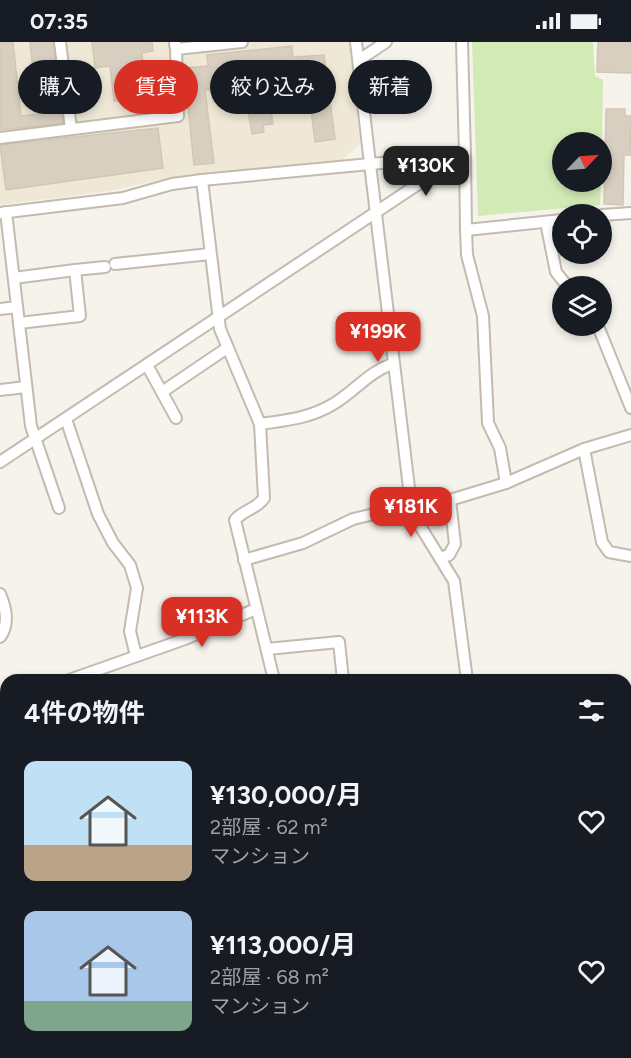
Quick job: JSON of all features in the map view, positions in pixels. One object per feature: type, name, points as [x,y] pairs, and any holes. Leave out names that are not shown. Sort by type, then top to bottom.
[{"type":"street","points":[[60,42],[71,129]]},
{"type":"street","points":[[0,138],[178,116],[175,46],[242,42]]},
{"type":"street","points":[[356,42],[359,60],[386,42]]},
{"type":"street","points":[[462,42],[462,157],[467,255],[483,316],[488,423],[500,448],[506,483]]},
{"type":"street","points":[[365,114],[392,364],[413,505],[417,521],[454,581],[466,674]]},
{"type":"street","points":[[59,508],[35,440],[3,212],[123,198],[172,184],[202,180],[462,157]]},
{"type":"street","points":[[0,462],[462,157]]},
{"type":"street","points":[[202,180],[218,318],[227,348],[260,424],[264,498],[260,505],[240,514],[235,520],[273,674]]},
{"type":"street","points":[[612,214],[631,213]]},
{"type":"street","points":[[466,230],[552,221]]},
{"type":"street","points":[[546,222],[556,272],[559,276]]},
{"type":"street","points":[[14,278],[210,254]]},
{"type":"street","points":[[19,322],[80,316],[75,270]]},
{"type":"street","points":[[0,309],[18,307]]},
{"type":"street","points":[[602,336],[631,408]]},
{"type":"street","points":[[162,392],[227,348]]},
{"type":"street","points":[[260,424],[315,414],[337,402],[369,374],[392,364]]},
{"type":"street","points":[[147,365],[176,418]]},
{"type":"street","points":[[0,390],[26,387]]},
{"type":"street","points":[[66,419],[98,514],[113,543],[130,565],[137,588],[130,631],[136,656]]},
{"type":"street","points":[[244,560],[303,543],[353,519],[413,505],[450,500],[506,483],[584,449],[631,435]]},
{"type":"street","points":[[584,449],[602,542],[609,552],[631,556]]},
{"type":"street","points":[[440,558],[448,555],[455,544],[450,500]]},
{"type":"street","points":[[0,594],[7,621],[6,630],[0,637]]},
{"type":"street","points":[[86,674],[185,639],[256,609]]},
{"type":"street","points":[[267,649],[339,642],[342,674]]},
{"type":"shaded area","points":[[0,42],[349,42],[351,60],[348,60],[348,114],[357,114],[360,144],[342,160],[167,178],[110,191],[0,205]]},
{"type":"green space","points":[[472,42],[593,42],[595,76],[603,80],[602,132],[552,132],[552,192],[601,192],[600,204],[552,204],[552,209],[478,216]]},
{"type":"building","points":[[0,42],[13,42],[18,114],[21,116],[62,114],[63,123],[0,130]]},
{"type":"building","points":[[30,42],[53,42],[55,60],[32,60]]},
{"type":"building","points":[[92,42],[152,42],[153,51],[142,53],[143,60],[114,60],[114,101],[110,66],[102,67],[102,60],[94,60]]},
{"type":"building","points":[[598,42],[631,42],[631,73],[597,72]]},
{"type":"building","points":[[292,46],[293,57],[324,55],[325,60],[210,60],[210,89],[205,90],[214,163],[194,165],[189,114],[198,114],[198,67],[208,66],[207,55]]},
{"type":"building","points":[[606,109],[625,109],[625,116],[631,116],[630,155],[624,155],[623,205],[604,204],[604,192],[612,192],[612,132],[606,132]]},
{"type":"building","points":[[249,114],[271,114],[273,124],[263,125],[264,132],[252,134]]},
{"type":"building","points":[[311,114],[332,114],[335,139],[315,142]]},
{"type":"building","points":[[158,128],[163,168],[6,190],[0,145]]}]
